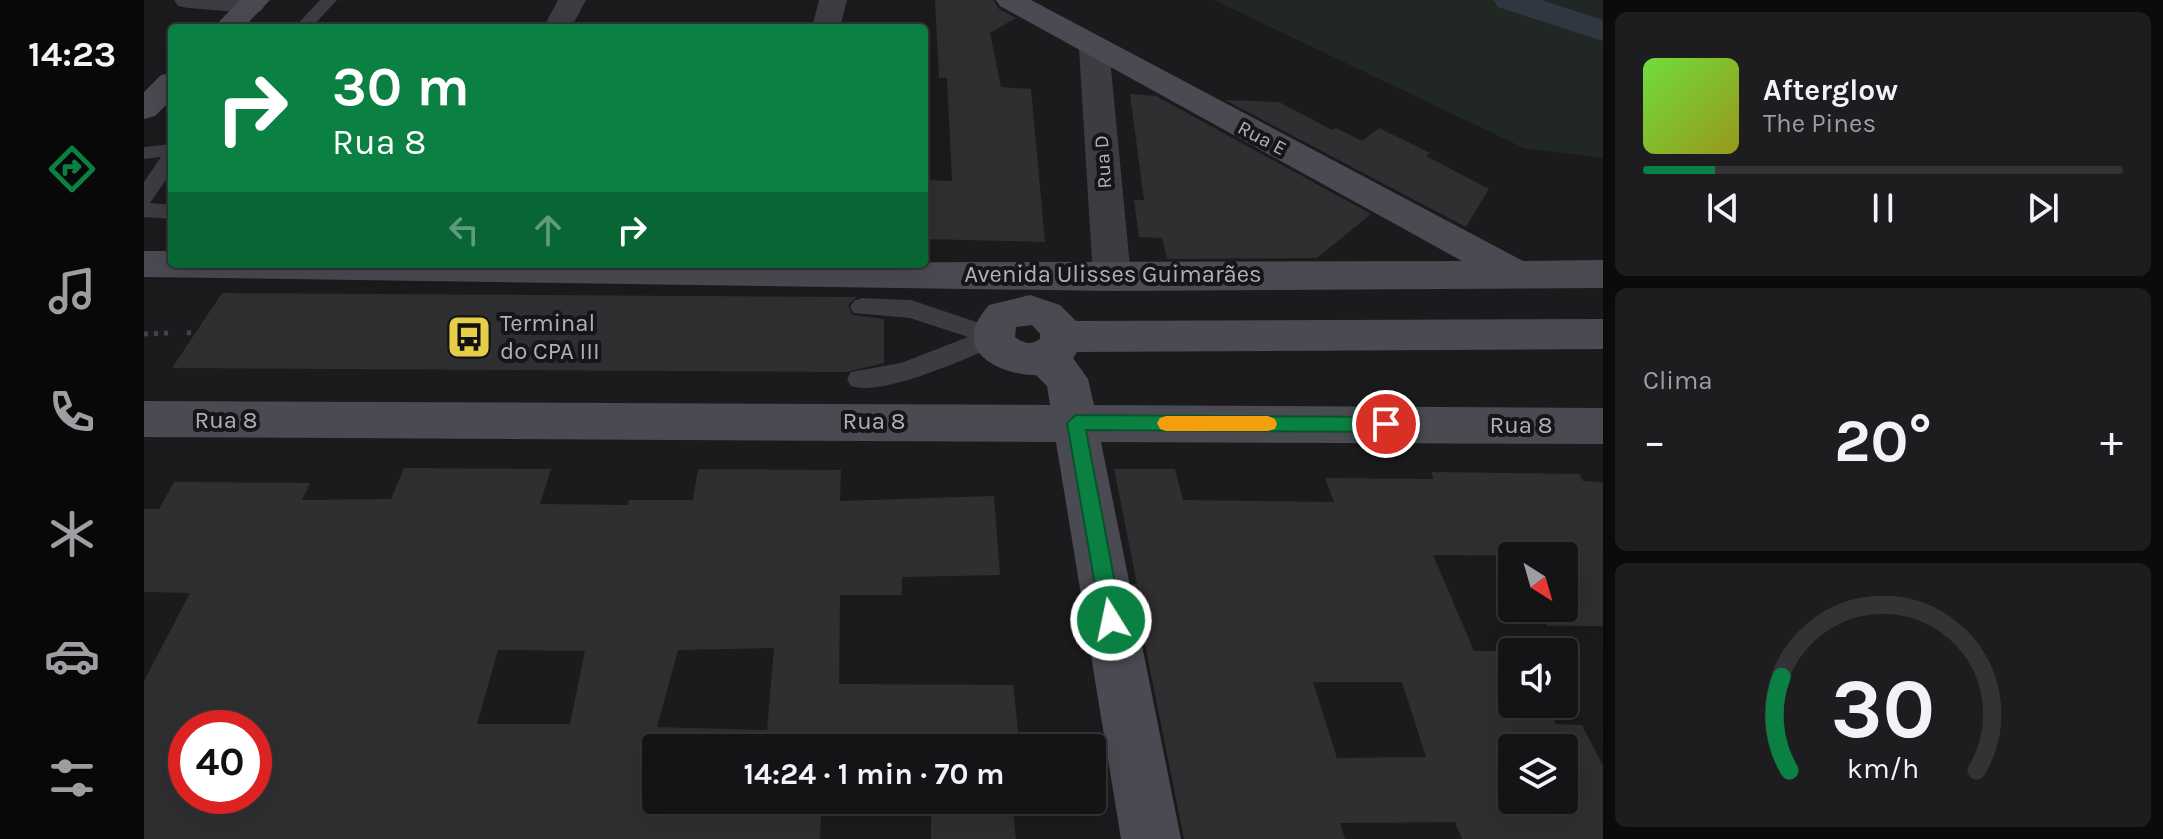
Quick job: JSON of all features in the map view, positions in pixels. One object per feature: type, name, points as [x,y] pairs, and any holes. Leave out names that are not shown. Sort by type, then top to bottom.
[{"type":"main road","name":"Rua E","points":[[1010,0],[1514,273]]},
{"type":"main road","points":[[231,24],[254,2]]},
{"type":"main road","points":[[144,109],[168,86]]},
{"type":"main road","name":"Avenida Ulisses Guimarães","points":[[774,268],[1028,292],[1112,277],[1603,274]]},
{"type":"main road","points":[[1151,839],[1076,423],[1067,379],[1054,348],[1055,321],[1028,292],[1003,315],[993,329],[994,337],[998,345],[1024,360],[1054,348],[1603,334]]},
{"type":"main road","name":"Rua 8","points":[[144,419],[1603,426]]},
{"type":"street","points":[[188,0],[254,2]]},
{"type":"street","points":[[559,24],[572,0]]},
{"type":"street","points":[[827,24],[833,0]]},
{"type":"street","name":"Rua D","points":[[1094,48],[1112,277]]},
{"type":"lane","points":[[306,24],[329,0]]},
{"type":"lane","points":[[144,153],[168,153]]},
{"type":"lane","points":[[144,198],[168,159]]},
{"type":"lane","points":[[144,210],[168,212]]},
{"type":"lane","points":[[862,307],[911,309],[994,337]]},
{"type":"lane","points":[[860,379],[903,372],[994,337]]},
{"type":"path","points":[[187,333],[196,332]]},
{"type":"path","points":[[144,334],[168,333]]},
{"type":"shaded area","points":[[1214,0],[1603,0],[1603,158],[1524,148]]},
{"type":"building","points":[[935,0],[993,0],[999,9],[1016,18],[990,33],[1001,87],[1031,89],[1045,242],[928,239],[928,180],[952,181],[947,78],[939,78]]},
{"type":"building","points":[[1130,94],[1156,96],[1371,214],[1317,258],[1167,259],[1162,238],[1139,237],[1134,200],[1144,200]]},
{"type":"building","points":[[1225,100],[1279,102],[1332,130],[1336,128],[1362,141],[1379,128],[1430,153],[1426,156],[1489,189],[1466,227]]},
{"type":"building","points":[[222,293],[857,297],[848,305],[852,315],[884,319],[884,363],[847,372],[172,368]]},
{"type":"building","points":[[404,468],[551,469],[540,504],[628,505],[629,500],[693,500],[698,469],[841,470],[840,501],[994,496],[1000,575],[902,577],[902,595],[840,595],[839,684],[1013,685],[1018,734],[642,734],[642,814],[876,814],[821,815],[820,839],[144,839],[144,681],[190,593],[144,592],[144,509],[159,509],[174,482],[310,483],[302,500],[391,499]],"holes":[[[774,648],[767,730],[657,727],[678,650]],[[498,650],[585,651],[570,724],[477,724]]]},
{"type":"building","points":[[1114,469],[1175,469],[1183,500],[1334,502],[1325,478],[1434,479],[1431,472],[1579,474],[1583,481],[1603,482],[1603,626],[1547,626],[1545,622],[1578,622],[1578,542],[1498,542],[1498,555],[1433,555],[1474,651],[1498,651],[1498,718],[1553,718],[1556,724],[1582,725],[1603,766],[1603,839],[1462,839],[1455,822],[1340,823],[1345,839],[1184,839],[1133,584],[1137,584]],"holes":[[[1313,682],[1402,682],[1426,757],[1337,758]]]},
{"type":"building","points":[[931,814],[1014,814],[1016,839],[931,839]]},
{"type":"waterway","points":[[1509,0],[1603,31]]},
{"type":"slow traffic","points":[[1166,423],[1268,424]]},
{"type":"place","name":"Terminal do CPA III","points":[[469,337]]},
{"type":"route","points":[[1111,620],[1076,423],[1386,424]]}]
